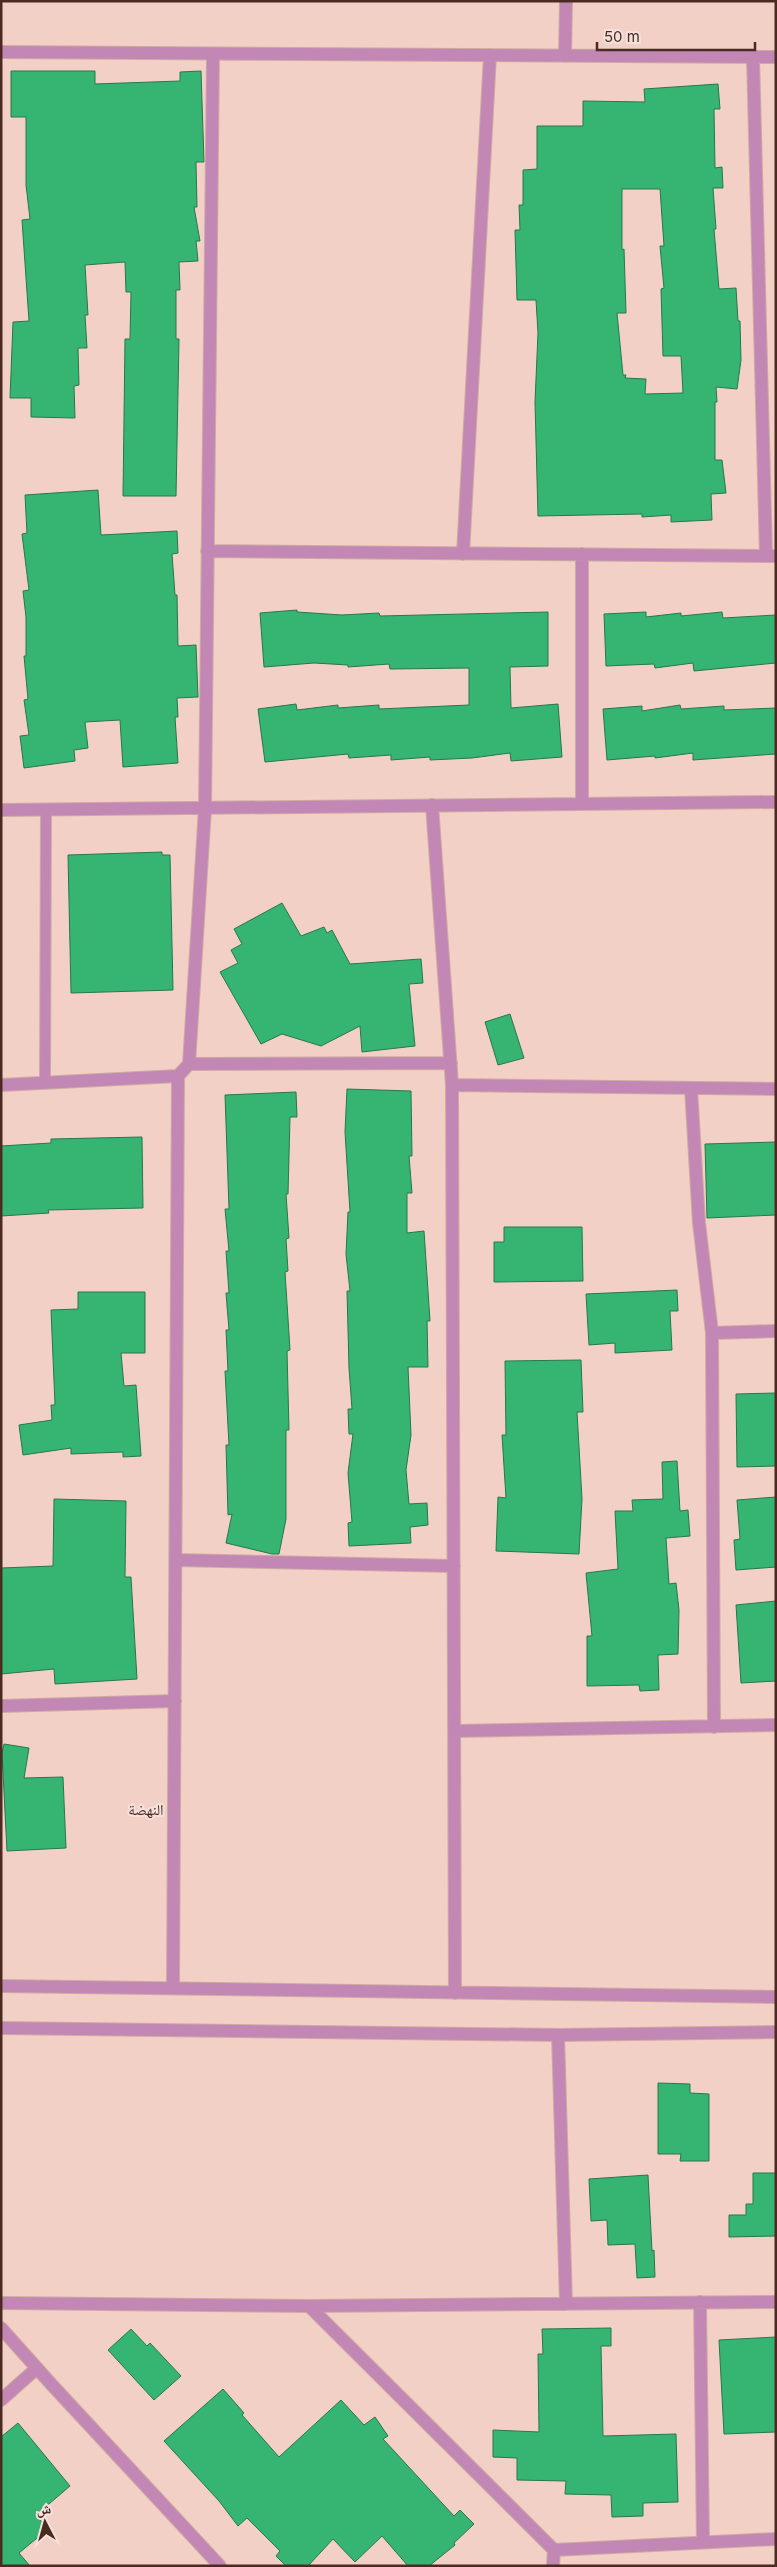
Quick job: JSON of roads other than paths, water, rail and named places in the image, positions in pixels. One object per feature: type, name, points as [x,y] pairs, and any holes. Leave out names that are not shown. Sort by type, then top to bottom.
[{"type":"street","points":[[565,56],[566,1]]},
{"type":"street","points":[[1,52],[776,57]]},
{"type":"street","points":[[1,1086],[178,1076],[190,1064],[205,808],[213,54]]},
{"type":"street","points":[[463,554],[490,55]]},
{"type":"street","points":[[208,552],[771,556],[753,57]]},
{"type":"street","points":[[582,554],[582,804]]},
{"type":"street","points":[[1,810],[776,802]]},
{"type":"street","points":[[432,805],[452,1085],[455,1993]]},
{"type":"street","points":[[190,1064],[451,1063]]},
{"type":"street","points":[[173,1988],[178,1076]]},
{"type":"street","points":[[452,1085],[776,1089]]},
{"type":"street","points":[[691,1088],[699,1223],[712,1333],[714,1727]]},
{"type":"street","points":[[712,1333],[776,1331]]},
{"type":"street","points":[[176,1560],[454,1566]]},
{"type":"street","points":[[1,1706],[176,1701]]},
{"type":"street","points":[[455,1732],[776,1725]]},
{"type":"street","points":[[1,1986],[776,1997]]},
{"type":"street","points":[[1,2028],[558,2035],[776,2032]]},
{"type":"street","points":[[558,2035],[566,2304]]},
{"type":"street","points":[[700,2302],[702,2542]]},
{"type":"street","points":[[1,2303],[309,2306],[776,2302]]},
{"type":"street","points":[[309,2306],[554,2550],[776,2539]]},
{"type":"street","points":[[1,2328],[220,2566]]},
{"type":"street","points":[[1,2400],[37,2368]]},
{"type":"street","points":[[553,2566],[554,2550]]},
{"type":"lane","points":[[45,1083],[46,809]]},
{"type":"district","name":"النهضة","points":[[146,1809]]}]
